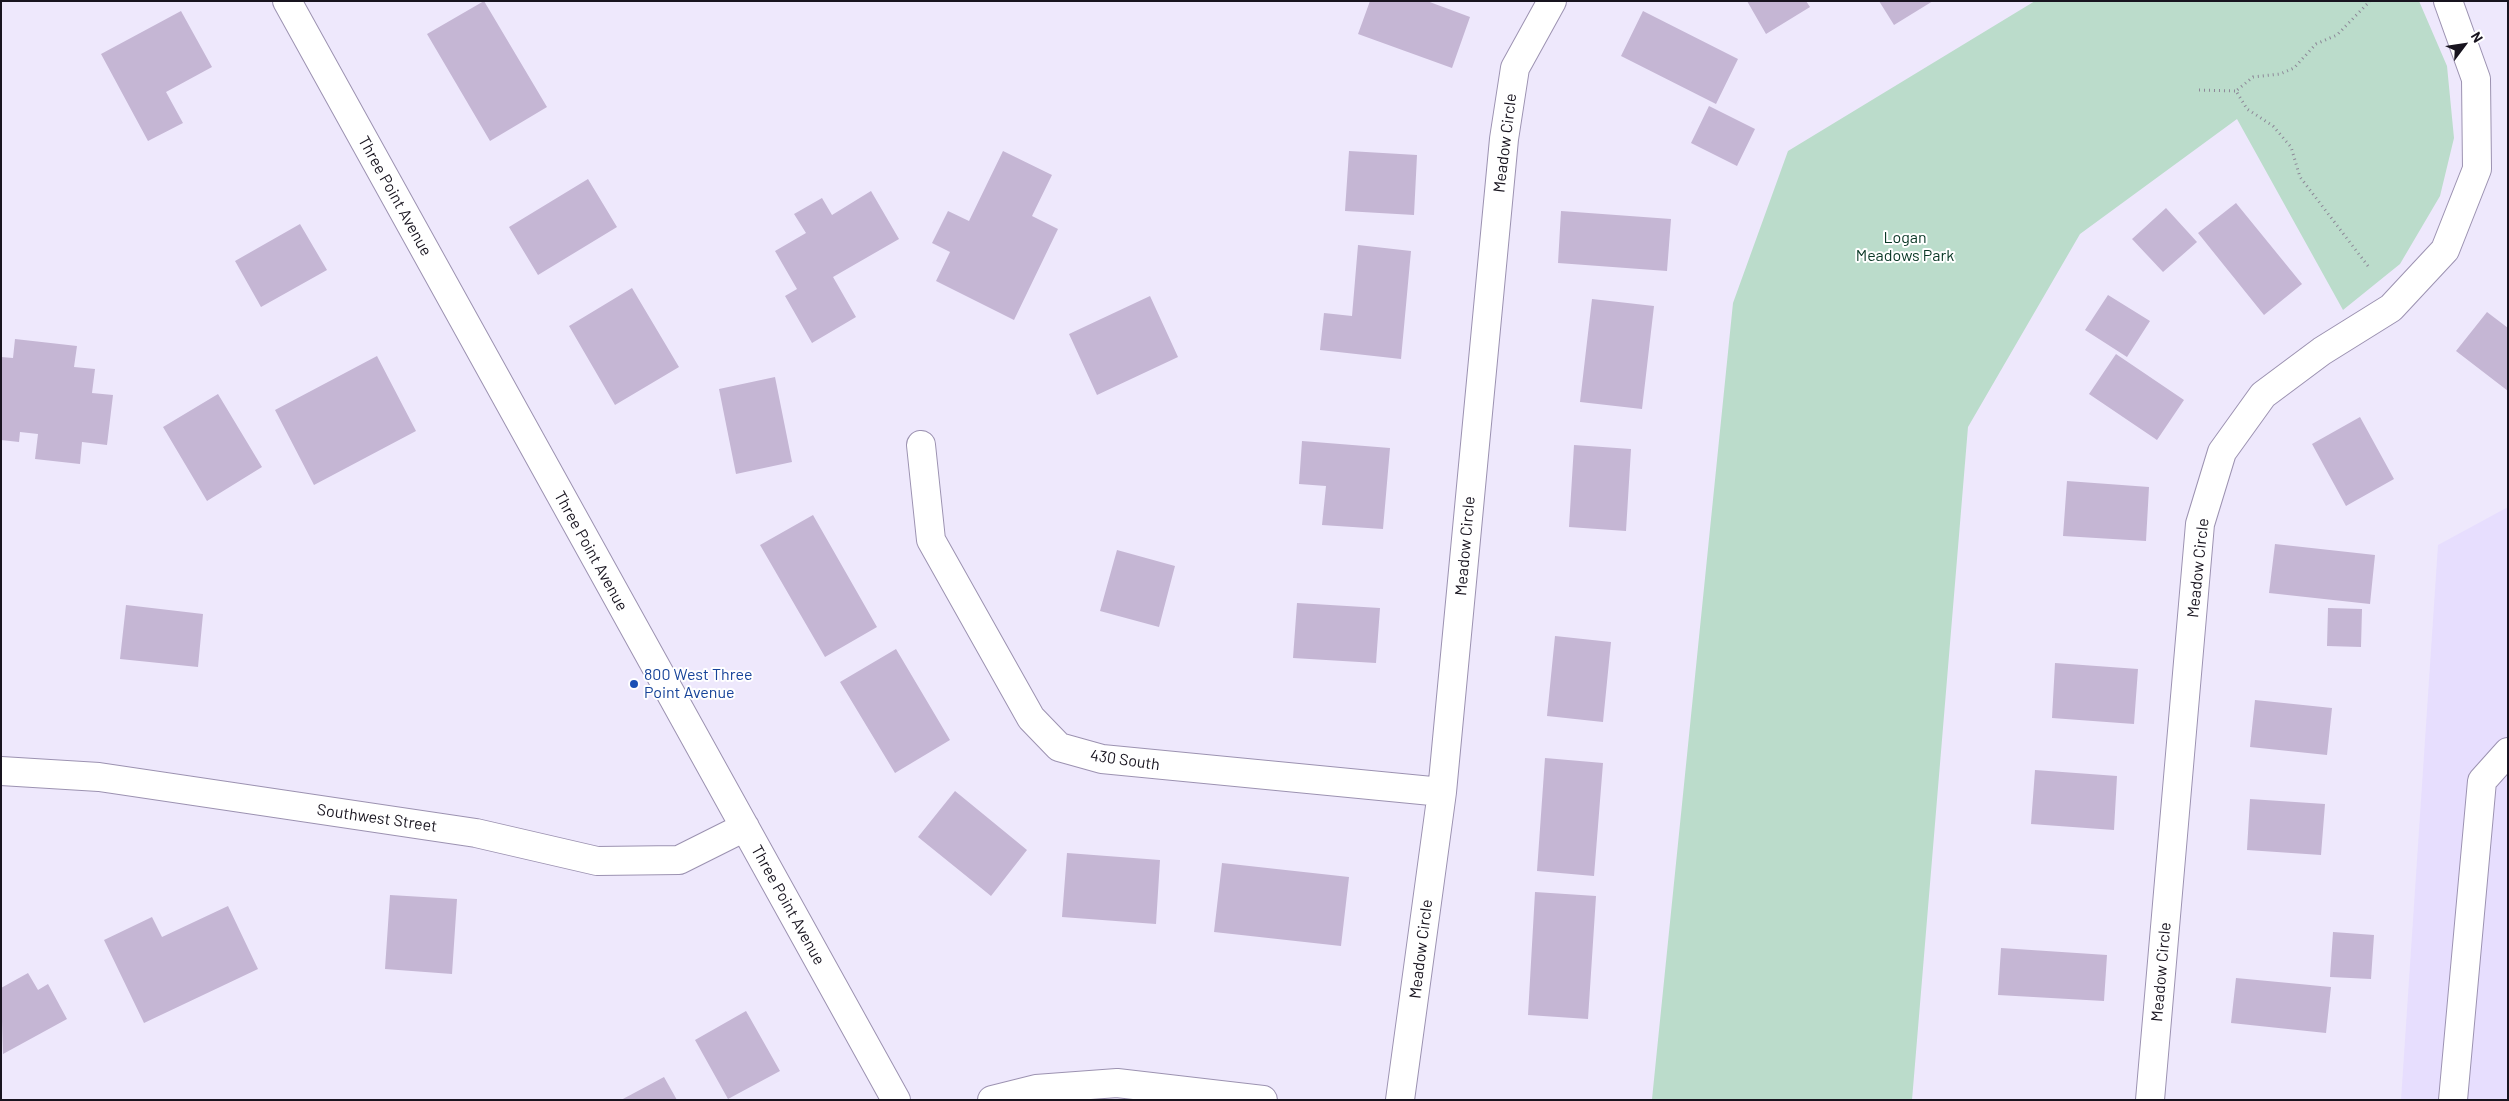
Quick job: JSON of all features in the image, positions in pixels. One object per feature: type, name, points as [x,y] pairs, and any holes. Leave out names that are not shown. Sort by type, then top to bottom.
[{"type":"street","name":"Three Point Avenue","points":[[287,1],[896,1100]]},
{"type":"street","name":"Meadow Circle","points":[[1400,1100],[1442,792],[1504,139],[1515,68],[1552,1]]},
{"type":"street","name":"Meadow Circle","points":[[2150,1100],[2200,524],[2222,452],[2263,395],[2322,351],[2390,308],[2445,250],[2477,169],[2476,79],[2448,1]]},
{"type":"street","name":"430 South","points":[[921,445],[931,540],[1031,718],[1059,747],[1102,759],[1442,792]]},
{"type":"street","points":[[2453,1100],[2482,781],[2508,752]]},
{"type":"street","name":"Southwest Street","points":[[1,771],[99,777],[476,833],[597,861],[679,860],[744,827]]},
{"type":"street","points":[[992,1100],[1036,1090],[1117,1083],[1263,1100]]},
{"type":"path","points":[[2199,90],[2236,91],[2253,77],[2280,74],[2294,68],[2316,44],[2337,34],[2370,1]]},
{"type":"path","points":[[2236,91],[2246,109],[2273,126],[2291,147],[2300,177],[2368,266]]},
{"type":"shaded area","points":[[2508,507],[2508,1100],[2401,1100],[2438,545]]},
{"type":"green space","name":"Logan Meadows Park","points":[[2035,1],[2419,1],[2447,66],[2454,138],[2440,196],[2400,264],[2343,310],[2237,119],[2080,234],[1968,427],[1912,1100],[1652,1099],[1733,303],[1788,151]]},
{"type":"building","points":[[484,1],[547,107],[490,141],[427,34]]},
{"type":"building","points":[[1370,1],[1427,1],[1470,17],[1452,68],[1358,34]]},
{"type":"building","points":[[1747,1],[1806,1],[1810,7],[1766,34]]},
{"type":"building","points":[[1879,1],[1933,1],[1894,25]]},
{"type":"building","points":[[181,11],[212,67],[166,92],[183,123],[148,141],[101,54]]},
{"type":"building","points":[[1643,11],[1738,59],[1716,104],[1621,56]]},
{"type":"building","points":[[1709,106],[1755,129],[1737,166],[1691,143]]},
{"type":"building","points":[[1003,151],[1052,175],[1032,216],[1058,229],[1014,320],[936,281],[950,252],[932,243],[948,211],[969,221]]},
{"type":"building","points":[[1349,151],[1417,155],[1414,215],[1345,211]]},
{"type":"building","points":[[588,179],[617,227],[538,275],[509,227]]},
{"type":"building","points":[[871,191],[899,239],[833,277],[856,317],[812,343],[785,296],[797,289],[775,251],[806,233],[794,214],[822,198],[832,215]]},
{"type":"building","points":[[2236,203],[2302,284],[2264,315],[2198,233]]},
{"type":"building","points":[[2166,208],[2197,242],[2163,272],[2132,239]]},
{"type":"building","points":[[1561,211],[1671,219],[1667,271],[1558,263]]},
{"type":"building","points":[[300,224],[327,270],[261,307],[235,261]]},
{"type":"building","points":[[1358,245],[1411,251],[1401,359],[1320,350],[1324,313],[1352,316]]},
{"type":"building","points":[[632,288],[679,367],[615,405],[569,326]]},
{"type":"building","points":[[2108,295],[2150,321],[2127,357],[2085,330]]},
{"type":"building","points":[[1150,296],[1178,357],[1097,395],[1069,334]]},
{"type":"building","points":[[1592,299],[1654,306],[1642,409],[1580,402]]},
{"type":"building","points":[[2487,312],[2508,328],[2508,391],[2456,351]]},
{"type":"building","points":[[15,339],[77,346],[74,367],[95,369],[92,393],[113,395],[107,445],[82,442],[80,464],[35,459],[38,434],[20,432],[19,442],[1,440],[1,357],[13,358]]},
{"type":"building","points":[[2116,354],[2184,400],[2157,440],[2089,394]]},
{"type":"building","points":[[377,356],[416,431],[314,485],[275,410]]},
{"type":"building","points":[[775,377],[792,462],[736,474],[719,389]]},
{"type":"building","points":[[218,394],[262,467],[207,501],[163,427]]},
{"type":"building","points":[[2360,417],[2394,479],[2346,506],[2312,444]]},
{"type":"building","points":[[1302,441],[1390,448],[1383,529],[1322,525],[1326,486],[1299,484]]},
{"type":"building","points":[[1574,445],[1631,449],[1626,531],[1569,527]]},
{"type":"building","points":[[2067,481],[2149,487],[2146,541],[2063,536]]},
{"type":"building","points":[[813,515],[877,627],[825,657],[760,545]]},
{"type":"building","points":[[2275,544],[2375,555],[2370,604],[2269,593]]},
{"type":"building","points":[[1117,550],[1175,566],[1159,627],[1100,611]]},
{"type":"building","points":[[1297,603],[1380,608],[1376,663],[1293,658]]},
{"type":"building","points":[[126,605],[203,614],[198,667],[120,659]]},
{"type":"building","points":[[2328,608],[2362,609],[2361,647],[2327,646]]},
{"type":"building","points":[[1555,636],[1611,642],[1603,722],[1547,716]]},
{"type":"building","points":[[896,649],[950,740],[895,773],[840,682]]},
{"type":"building","points":[[2055,663],[2138,669],[2134,724],[2052,718]]},
{"type":"building","points":[[2255,700],[2332,708],[2327,755],[2250,747]]},
{"type":"building","points":[[1545,758],[1603,763],[1594,876],[1537,871]]},
{"type":"building","points":[[2035,770],[2117,776],[2114,830],[2031,824]]},
{"type":"building","points":[[955,791],[1027,850],[991,896],[918,837]]},
{"type":"building","points":[[2250,799],[2325,804],[2321,855],[2247,850]]},
{"type":"building","points":[[1067,853],[1160,860],[1156,924],[1062,917]]},
{"type":"building","points":[[1222,863],[1349,877],[1341,946],[1214,932]]},
{"type":"building","points":[[1535,892],[1596,896],[1588,1019],[1528,1015]]},
{"type":"building","points":[[390,895],[457,899],[452,974],[385,969]]},
{"type":"building","points":[[228,906],[258,969],[144,1023],[104,940],[152,917],[162,937]]},
{"type":"building","points":[[2333,932],[2374,935],[2371,979],[2330,977]]},
{"type":"building","points":[[2001,948],[2107,955],[2104,1001],[1998,995]]},
{"type":"building","points":[[28,973],[38,990],[48,984],[67,1019],[3,1054],[1,988]]},
{"type":"building","points":[[2236,978],[2331,987],[2326,1033],[2231,1023]]},
{"type":"building","points":[[746,1011],[780,1071],[728,1099],[695,1040]]},
{"type":"building","points":[[664,1077],[677,1100],[621,1100]]},
{"type":"place","name":"800 West Three Point Avenue","points":[[634,684]]}]
